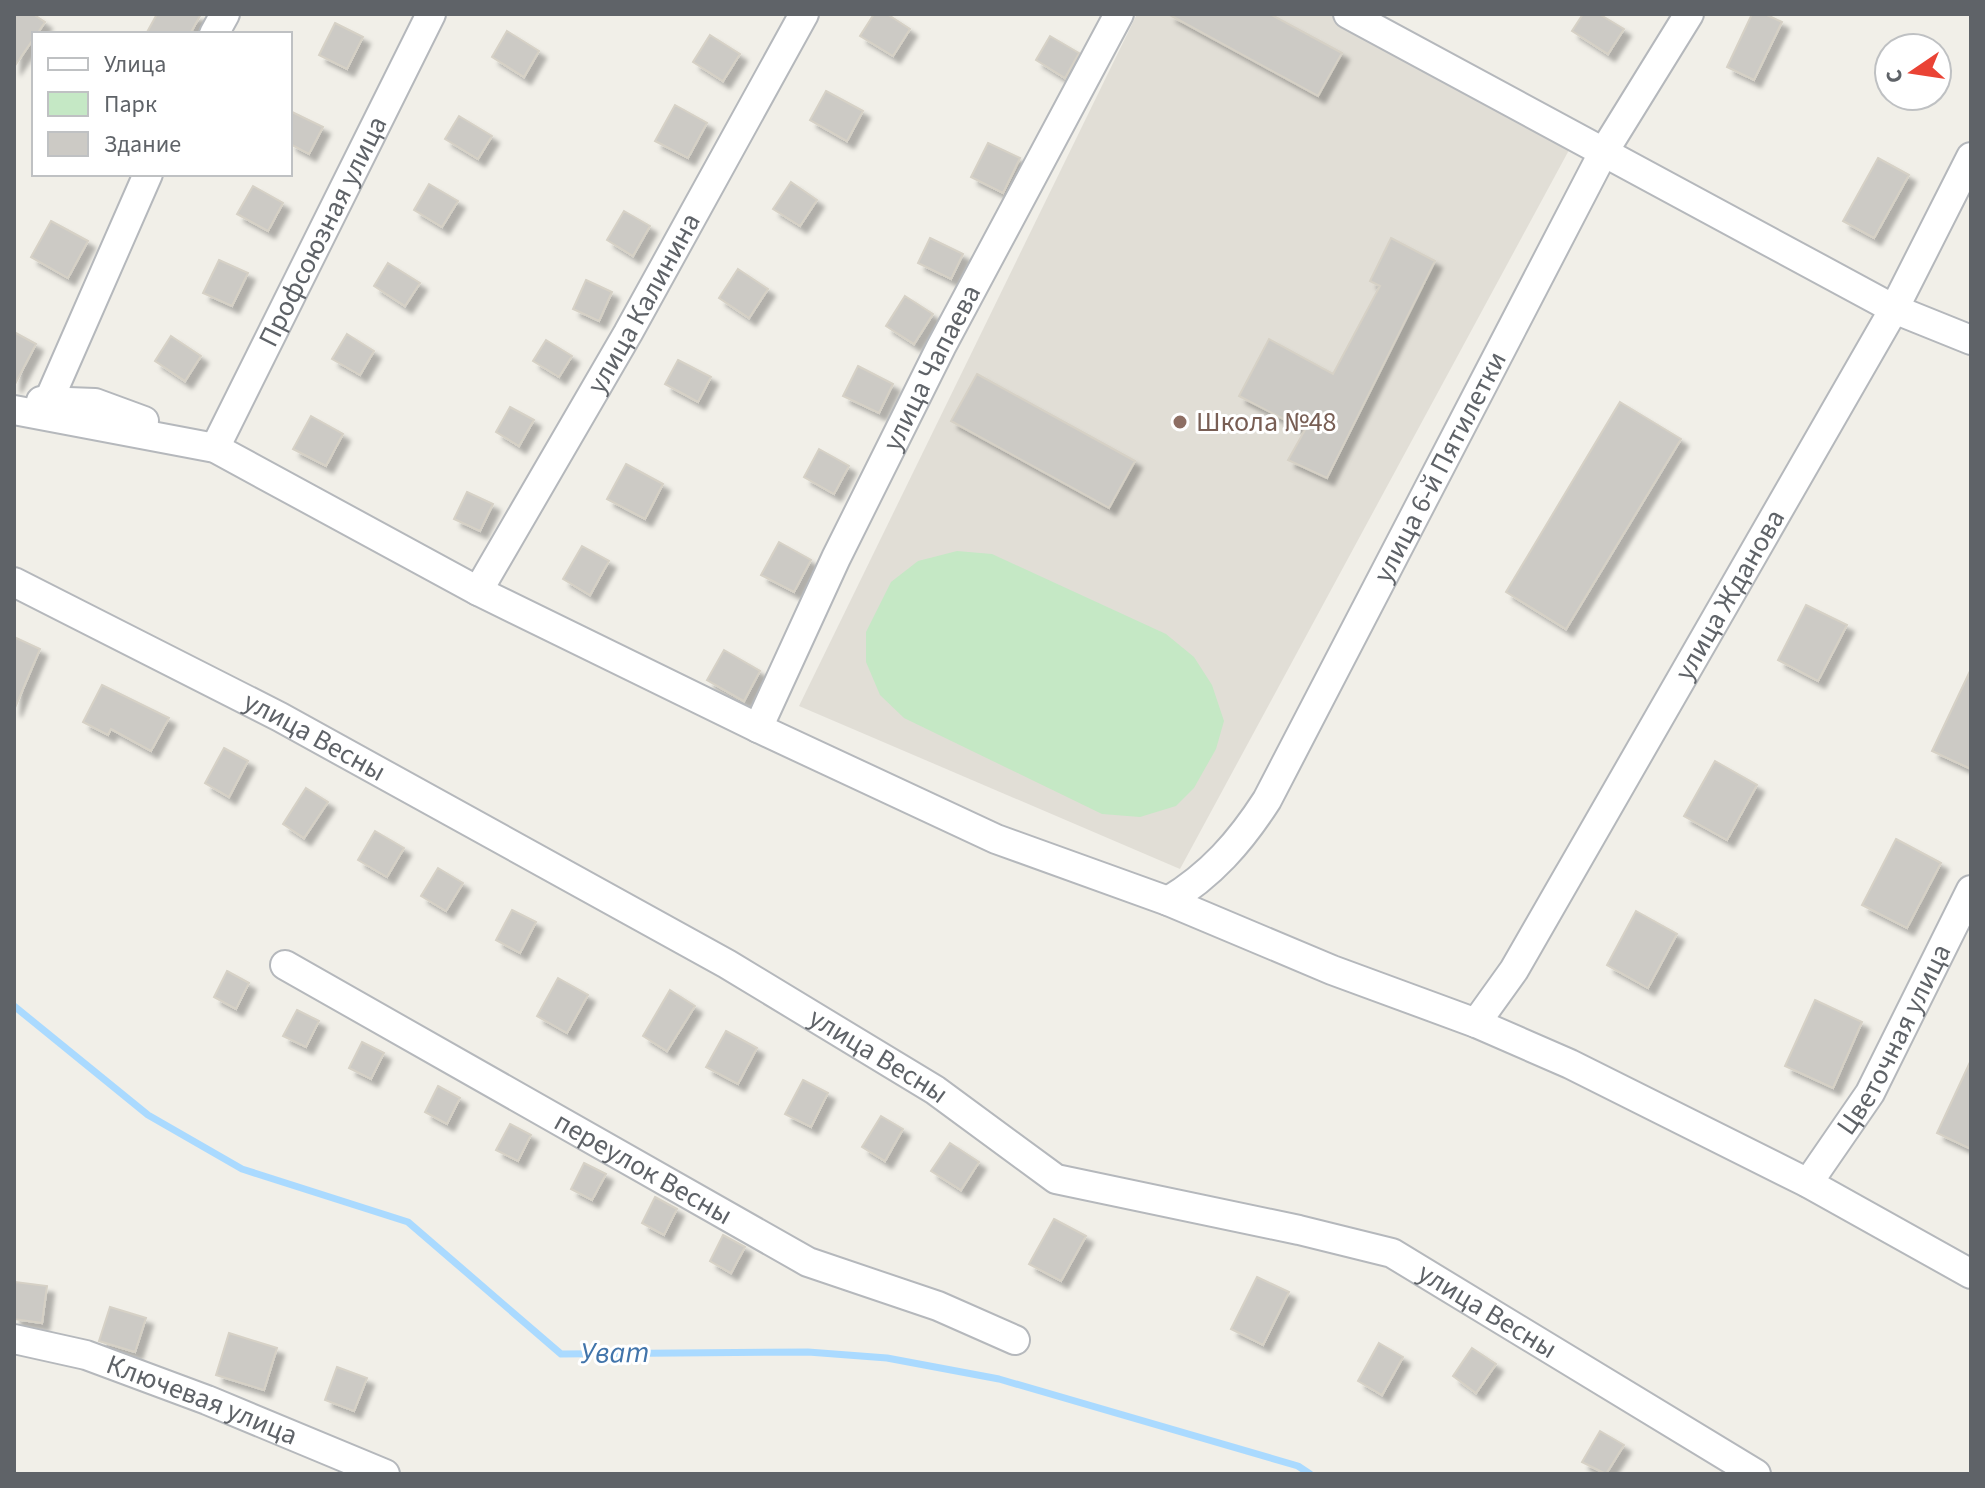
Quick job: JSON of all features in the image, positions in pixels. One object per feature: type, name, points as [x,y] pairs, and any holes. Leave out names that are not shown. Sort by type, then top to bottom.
[{"type":"street","points":[[215,32],[225,14]]},
{"type":"street","name":"Профсоюзная улица","points":[[215,448],[431,14]]},
{"type":"street","name":"улица Калинина","points":[[478,591],[636,319],[804,14]]},
{"type":"street","name":"улица Чапаева","points":[[758,728],[836,558],[941,347],[1119,14]]},
{"type":"street","points":[[1348,14],[1378,21],[1603,153],[1894,309],[1971,340]]},
{"type":"street","name":"улица 6-й Пятилетки","points":[[1168,901],[1215,867],[1244,836],[1267,800],[1603,153],[1689,14]]},
{"type":"street","name":"улица Жданова","points":[[1476,1023],[1514,970],[1894,309],[1971,157]]},
{"type":"street","points":[[48,402],[147,176]]},
{"type":"street","points":[[14,394],[48,402],[95,403],[215,448],[478,591],[758,728],[996,839],[1168,901],[1332,970],[1476,1023],[1570,1064],[1808,1183],[1971,1274]]},
{"type":"street","points":[[14,410],[215,448]]},
{"type":"street","name":"улица Весны","points":[[14,582],[280,717],[727,964],[935,1090],[1056,1179],[1299,1230],[1392,1253],[1756,1474]]},
{"type":"street","name":"Цветочная улица","points":[[1808,1183],[1870,1093],[1971,890]]},
{"type":"street","name":"переулок Весны","points":[[285,965],[808,1262],[938,1306],[1015,1340]]},
{"type":"street","name":"Ключевая улица","points":[[14,1339],[86,1355],[207,1400],[385,1474]]},
{"type":"shaded area","name":"Школа №48","points":[[1137,14],[1348,14],[1575,139],[1180,869],[799,706]]},
{"type":"green space","points":[[957,551],[992,554],[1166,634],[1194,657],[1212,685],[1224,721],[1216,749],[1194,788],[1176,806],[1140,817],[1102,814],[904,718],[880,695],[866,662],[866,632],[891,582],[918,561]]},
{"type":"building","points":[[14,14],[33,14],[45,22],[38,32],[32,32],[32,41],[14,67]]},
{"type":"building","points":[[157,14],[201,14],[191,32],[147,32]]},
{"type":"building","points":[[874,14],[887,14],[910,29],[893,56],[860,36]]},
{"type":"building","points":[[1168,14],[1270,14],[1342,53],[1318,96]]},
{"type":"building","points":[[1583,14],[1599,14],[1624,29],[1608,54],[1572,31]]},
{"type":"building","points":[[1752,14],[1765,14],[1782,22],[1754,80],[1727,67]]},
{"type":"building","points":[[335,23],[363,37],[347,69],[319,55]]},
{"type":"building","points":[[507,31],[539,51],[524,77],[492,57]]},
{"type":"building","points":[[710,35],[740,54],[723,81],[693,62]]},
{"type":"building","points":[[1050,36],[1079,53],[1065,78],[1036,60]]},
{"type":"building","points":[[826,91],[863,111],[847,141],[810,120]]},
{"type":"building","points":[[675,105],[707,123],[688,158],[655,141]]},
{"type":"building","points":[[292,112],[323,127],[309,154],[292,145]]},
{"type":"building","points":[[459,116],[492,136],[478,159],[445,139]]},
{"type":"building","points":[[988,143],[1020,158],[1003,193],[971,177]]},
{"type":"building","points":[[1878,158],[1909,175],[1874,238],[1843,221]]},
{"type":"building","points":[[791,182],[817,200],[800,226],[773,209]]},
{"type":"building","points":[[429,184],[458,201],[442,227],[414,210]]},
{"type":"building","points":[[253,186],[283,203],[268,231],[237,214]]},
{"type":"building","points":[[624,211],[650,226],[633,256],[607,240]]},
{"type":"building","points":[[51,221],[88,241],[68,278],[31,257]]},
{"type":"building","points":[[930,238],[963,254],[951,279],[918,263]]},
{"type":"building","points":[[1391,238],[1435,261],[1327,478],[1288,460],[1305,430],[1239,396],[1269,339],[1333,374],[1380,286],[1370,281]]},
{"type":"building","points":[[219,260],[248,273],[232,306],[203,293]]},
{"type":"building","points":[[388,263],[420,283],[405,306],[374,286]]},
{"type":"building","points":[[738,269],[768,289],[749,318],[719,298]]},
{"type":"building","points":[[586,280],[612,292],[599,321],[573,309]]},
{"type":"building","points":[[905,296],[933,314],[914,344],[886,326]]},
{"type":"building","points":[[14,332],[36,344],[14,386]]},
{"type":"building","points":[[347,334],[374,351],[360,375],[332,359]]},
{"type":"building","points":[[171,336],[201,356],[185,381],[155,361]]},
{"type":"building","points":[[546,340],[572,356],[559,377],[533,361]]},
{"type":"building","points":[[678,360],[711,377],[698,402],[665,384]]},
{"type":"building","points":[[858,366],[893,384],[879,413],[843,396]]},
{"type":"building","points":[[977,374],[1135,461],[1109,508],[951,421]]},
{"type":"building","points":[[1620,402],[1681,439],[1566,629],[1506,592]]},
{"type":"building","points":[[510,407],[534,420],[519,446],[496,432]]},
{"type":"building","points":[[311,416],[343,434],[326,466],[293,449]]},
{"type":"building","points":[[819,449],[849,466],[834,494],[804,477]]},
{"type":"building","points":[[626,464],[663,484],[645,519],[607,499]]},
{"type":"building","points":[[467,492],[493,504],[480,531],[454,519]]},
{"type":"building","points":[[779,542],[811,560],[794,592],[761,575]]},
{"type":"building","points":[[582,546],[609,561],[590,595],[563,579]]},
{"type":"building","points":[[1806,605],[1847,625],[1818,681],[1778,660]]},
{"type":"building","points":[[14,637],[40,649],[14,710]]},
{"type":"building","points":[[724,650],[760,671],[744,701],[707,680]]},
{"type":"building","points":[[1971,669],[1971,769],[1932,751]]},
{"type":"building","points":[[102,685],[169,718],[151,751],[111,729],[108,735],[83,722]]},
{"type":"building","points":[[224,748],[248,761],[229,797],[205,783]]},
{"type":"building","points":[[1715,761],[1757,785],[1727,840],[1684,816]]},
{"type":"building","points":[[306,788],[328,802],[304,838],[283,824]]},
{"type":"building","points":[[375,831],[404,848],[387,877],[358,860]]},
{"type":"building","points":[[1896,839],[1941,863],[1907,928],[1862,905]]},
{"type":"building","points":[[438,868],[463,883],[446,911],[421,896]]},
{"type":"building","points":[[512,910],[536,922],[520,953],[496,940]]},
{"type":"building","points":[[1636,911],[1677,934],[1648,988],[1607,965]]},
{"type":"building","points":[[227,971],[249,983],[236,1009],[214,997]]},
{"type":"building","points":[[558,978],[588,995],[567,1033],[537,1016]]},
{"type":"building","points":[[670,990],[695,1006],[667,1051],[643,1036]]},
{"type":"building","points":[[1815,1000],[1862,1022],[1833,1088],[1785,1066]]},
{"type":"building","points":[[297,1010],[319,1021],[306,1047],[283,1036]]},
{"type":"building","points":[[726,1031],[757,1048],[738,1084],[706,1067]]},
{"type":"building","points":[[362,1042],[384,1053],[371,1079],[349,1068]]},
{"type":"building","points":[[1971,1060],[1971,1149],[1937,1133]]},
{"type":"building","points":[[803,1080],[828,1093],[811,1127],[785,1114]]},
{"type":"building","points":[[438,1086],[460,1098],[447,1124],[425,1112]]},
{"type":"building","points":[[881,1116],[903,1129],[885,1161],[862,1147]]},
{"type":"building","points":[[510,1124],[531,1135],[518,1161],[496,1150]]},
{"type":"building","points":[[950,1143],[979,1162],[961,1190],[931,1171]]},
{"type":"building","points":[[584,1163],[606,1174],[592,1200],[571,1189]]},
{"type":"building","points":[[655,1197],[677,1209],[664,1235],[642,1223]]},
{"type":"building","points":[[1054,1219],[1086,1236],[1061,1281],[1029,1264]]},
{"type":"building","points":[[723,1235],[745,1247],[731,1273],[710,1261]]},
{"type":"building","points":[[1257,1277],[1289,1292],[1263,1345],[1231,1329]]},
{"type":"building","points":[[15,1282],[47,1286],[42,1323],[14,1319]]},
{"type":"building","points":[[110,1307],[146,1318],[135,1352],[99,1341]]},
{"type":"building","points":[[229,1333],[277,1348],[264,1390],[216,1375]]},
{"type":"building","points":[[1379,1343],[1403,1357],[1382,1395],[1358,1381]]},
{"type":"building","points":[[1472,1348],[1496,1364],[1476,1393],[1453,1376]]},
{"type":"building","points":[[337,1367],[367,1378],[354,1411],[325,1400]]},
{"type":"building","points":[[1600,1431],[1624,1445],[1606,1474],[1582,1462]]},
{"type":"waterway","name":"Уват","points":[[14,1006],[148,1115],[242,1169],[408,1222],[561,1354],[808,1352],[887,1358],[999,1379],[1298,1466],[1310,1474]]},
{"type":"place","name":"Школа №48","points":[[1180,422]]}]
